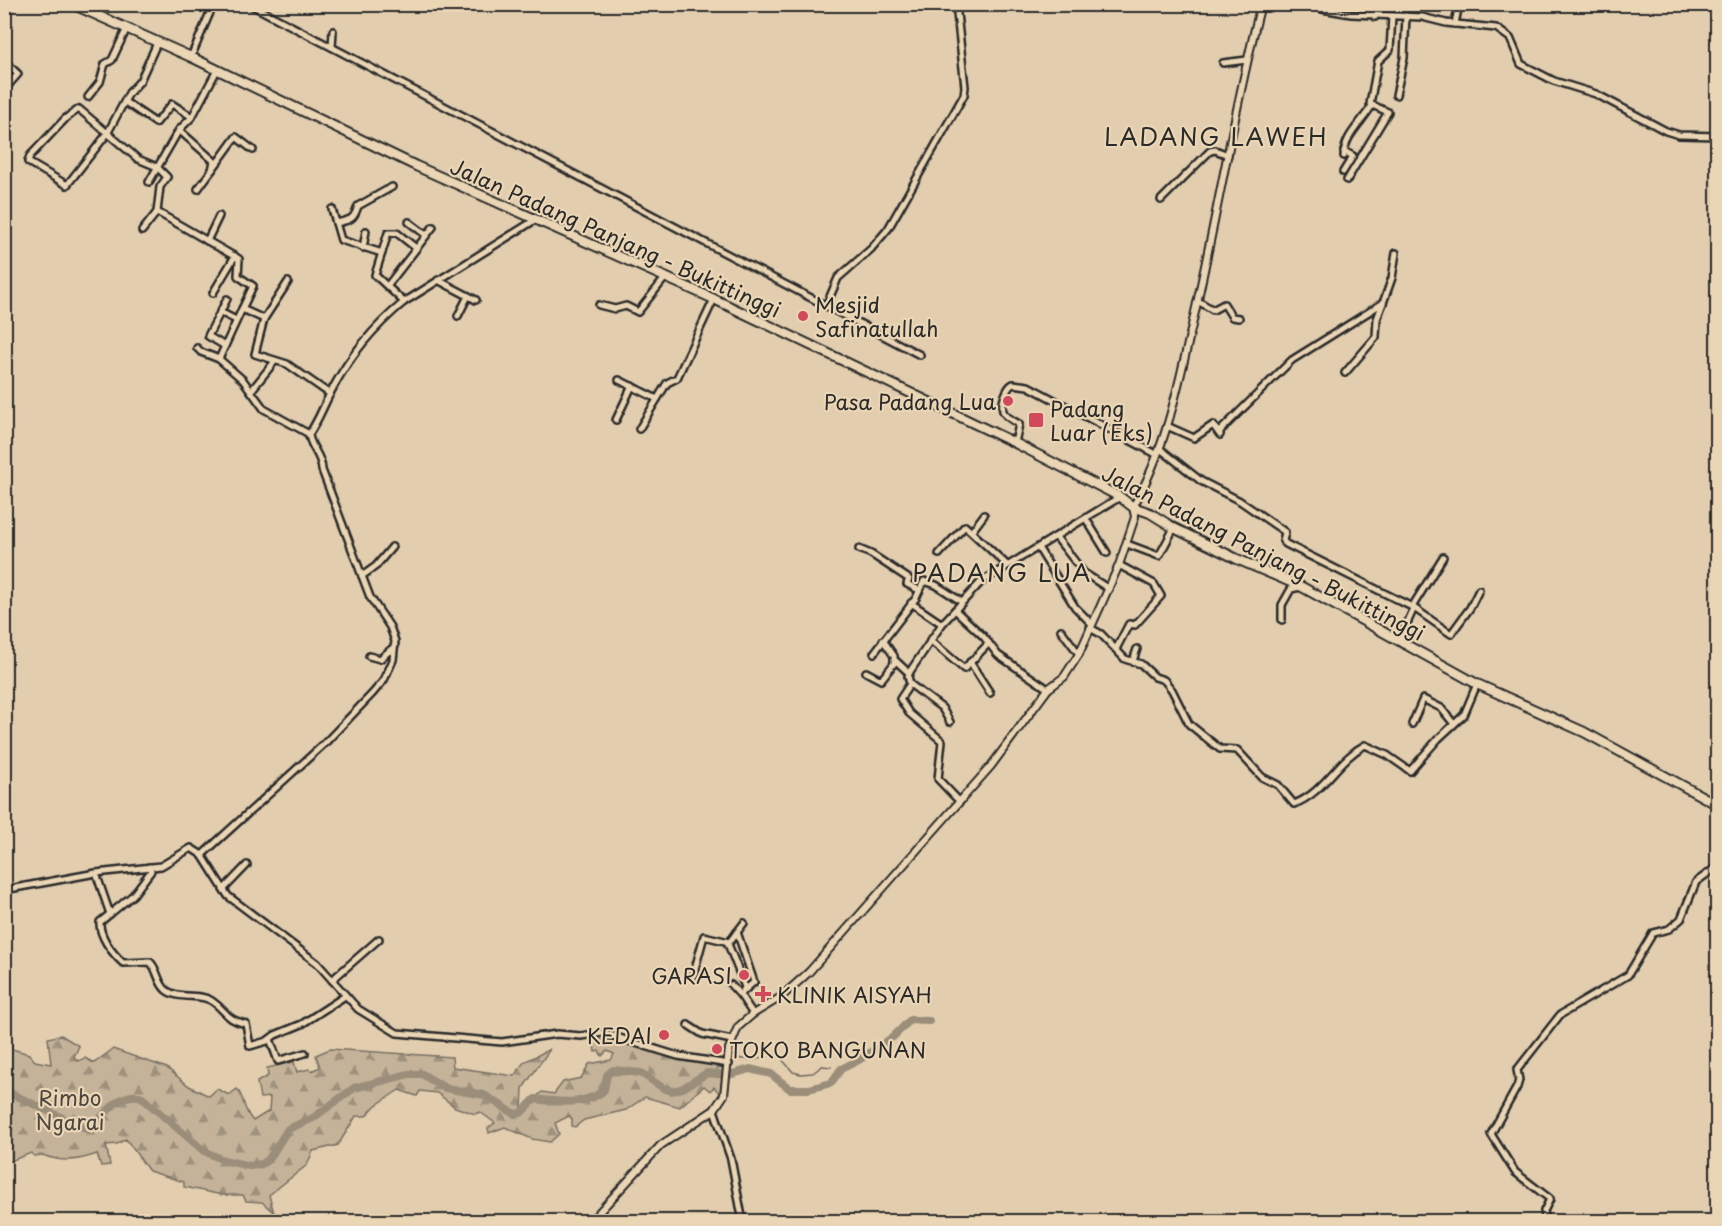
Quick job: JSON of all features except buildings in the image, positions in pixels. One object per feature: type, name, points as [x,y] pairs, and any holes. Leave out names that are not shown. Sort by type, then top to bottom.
[{"type":"highway","name":"Jalan Padang Panjang - Bukittinggi","points":[[72,4],[157,44],[191,57],[216,72],[535,220],[714,299],[1015,443],[1120,497],[1133,507],[1150,513],[1174,528],[1302,587],[1477,684],[1584,732],[1718,805]]},
{"type":"main road","points":[[590,1221],[661,1145],[714,1110],[724,1092],[732,1040],[738,1027],[753,1014],[781,997],[809,972],[991,766],[1048,689],[1064,677],[1079,654],[1119,565],[1135,517],[1133,507],[1167,426],[1198,301],[1246,60],[1261,4]]},
{"type":"street","points":[[4,11],[13,4]]},
{"type":"street","points":[[249,4],[920,355]]},
{"type":"street","points":[[826,306],[838,278],[871,249],[888,229],[964,95],[956,4]]},
{"type":"street","points":[[1315,4],[1332,11],[1376,17],[1406,16],[1496,28],[1510,38],[1519,60],[1531,70],[1554,81],[1596,94],[1666,131],[1679,135],[1718,136]]},
{"type":"street","points":[[1376,4],[1376,17]]},
{"type":"street","points":[[1455,24],[1459,4]]},
{"type":"street","points":[[191,57],[212,8]]},
{"type":"street","points":[[1343,172],[1353,156],[1344,154],[1355,126],[1368,114],[1372,105],[1378,61],[1390,50],[1392,16]]},
{"type":"street","points":[[1396,96],[1404,58],[1406,16]]},
{"type":"street","points":[[88,97],[100,82],[105,64],[112,60],[127,28]]},
{"type":"street","points":[[332,48],[333,31]]},
{"type":"street","points":[[142,231],[157,212],[160,188],[167,177],[157,166],[138,159],[121,142],[107,134],[79,109],[66,118],[28,160],[65,186],[107,134],[129,93],[140,81],[157,44]]},
{"type":"street","points":[[1223,63],[1246,60]]},
{"type":"street","points":[[4,61],[18,74],[4,90]]},
{"type":"street","points":[[149,182],[179,130],[192,117],[216,72]]},
{"type":"street","points":[[125,102],[156,123],[172,104],[192,117]]},
{"type":"street","points":[[1347,180],[1388,112],[1372,105]]},
{"type":"street","points":[[179,130],[214,161],[212,171]]},
{"type":"street","points":[[198,189],[236,136],[253,150]]},
{"type":"street","points":[[1161,201],[1209,151],[1215,150],[1228,155]]},
{"type":"street","points":[[336,223],[355,218],[358,206],[392,187]]},
{"type":"street","points":[[332,209],[342,240],[382,253]]},
{"type":"street","points":[[157,212],[235,256],[240,262],[238,276],[253,286],[219,359]]},
{"type":"street","points":[[207,241],[219,216]]},
{"type":"street","points":[[202,855],[325,742],[374,693],[384,680],[395,645],[390,627],[370,597],[322,470],[322,459],[309,440],[309,435],[330,394],[373,329],[404,302],[535,220]]},
{"type":"street","points":[[409,222],[426,235]]},
{"type":"street","points":[[388,285],[433,227]]},
{"type":"street","points":[[363,248],[366,231]]},
{"type":"street","points":[[404,302],[375,275],[386,236],[392,232],[416,248]]},
{"type":"street","points":[[1345,373],[1376,337],[1377,319],[1392,278],[1396,253]]},
{"type":"street","points":[[213,294],[235,256]]},
{"type":"street","points":[[599,305],[615,309],[626,306],[638,312],[665,278]]},
{"type":"street","points":[[438,280],[476,300]]},
{"type":"street","points":[[288,282],[264,319],[255,354],[287,364],[330,394]]},
{"type":"street","points":[[458,316],[468,296]]},
{"type":"street","points":[[225,346],[208,336],[227,299]]},
{"type":"street","points":[[639,429],[666,383],[677,378],[714,299]]},
{"type":"street","points":[[1198,301],[1214,310],[1224,304],[1232,317],[1239,318]]},
{"type":"street","points":[[1167,426],[1194,438],[1213,425],[1220,435],[1236,414],[1250,405],[1292,360],[1383,303]]},
{"type":"street","points":[[242,309],[264,319]]},
{"type":"street","points":[[220,312],[236,320]]},
{"type":"street","points":[[197,348],[219,359],[251,391],[261,406],[309,435]]},
{"type":"street","points":[[251,391],[275,361]]},
{"type":"street","points":[[619,380],[657,399]]},
{"type":"street","points":[[1015,443],[1019,424],[1004,414],[1003,410],[1006,393],[1013,384],[1028,386],[1157,451],[1201,481],[1240,501],[1285,532],[1283,541],[1286,544],[1413,608],[1451,634],[1470,608],[1479,590]]},
{"type":"street","points":[[616,420],[632,386]]},
{"type":"street","points":[[960,802],[938,779],[942,741],[909,713],[900,699],[910,684],[909,673],[942,624],[981,582],[1039,549],[1120,497]]},
{"type":"street","points":[[972,531],[984,514]]},
{"type":"street","points":[[1086,519],[1107,553]]},
{"type":"street","points":[[939,555],[964,527],[972,531],[1008,565]]},
{"type":"street","points":[[1127,544],[1159,556],[1174,528]]},
{"type":"street","points":[[1056,537],[1084,573],[1109,589]]},
{"type":"street","points":[[362,576],[376,566],[392,547]]},
{"type":"street","points":[[858,549],[872,554],[906,577],[912,586],[911,603],[874,653]]},
{"type":"street","points":[[1039,549],[1075,607],[1091,626],[1125,659],[1133,661],[1167,683],[1188,724],[1220,749],[1237,750],[1262,777],[1278,785],[1294,804],[1318,791],[1332,774],[1365,745],[1387,755],[1410,771],[1464,716],[1477,684]]},
{"type":"street","points":[[1400,641],[1413,608],[1443,557]]},
{"type":"street","points":[[1116,650],[1129,624],[1135,625],[1161,596],[1154,584],[1119,565]]},
{"type":"street","points":[[912,586],[927,580],[962,602]]},
{"type":"street","points":[[1282,620],[1282,605],[1291,589],[1302,587]]},
{"type":"street","points":[[911,603],[942,624]]},
{"type":"street","points":[[955,610],[1006,661],[1048,689]]},
{"type":"street","points":[[1061,630],[1079,654]]},
{"type":"street","points":[[883,640],[894,662]]},
{"type":"street","points":[[930,640],[962,669],[989,643]]},
{"type":"street","points":[[369,656],[380,659],[395,645]]},
{"type":"street","points":[[1133,661],[1137,649]]},
{"type":"street","points":[[894,662],[897,661],[909,673]]},
{"type":"street","points":[[866,672],[881,680],[894,662]]},
{"type":"street","points":[[970,663],[990,693]]},
{"type":"street","points":[[910,684],[932,698],[950,722]]},
{"type":"street","points":[[1412,724],[1423,699],[1441,708],[1454,724]]},
{"type":"street","points":[[4,890],[96,873],[161,866],[191,848],[202,855],[223,890],[317,963],[345,996],[372,1019],[397,1033],[502,1042],[557,1034],[581,1036],[603,1033],[678,1056],[729,1064]]},
{"type":"street","points":[[223,890],[247,865]]},
{"type":"street","points":[[1546,1221],[1544,1211],[1550,1198],[1515,1172],[1491,1134],[1517,1086],[1519,1080],[1516,1070],[1560,1015],[1630,973],[1653,933],[1669,929],[1681,919],[1696,882],[1718,866]]},
{"type":"street","points":[[149,867],[151,871],[133,895],[100,922],[100,929],[123,963],[150,962],[154,966],[159,981],[167,991],[212,1000],[227,1018],[246,1024],[250,1046],[302,1024],[345,996]]},
{"type":"street","points":[[96,873],[110,914]]},
{"type":"street","points":[[729,942],[744,923]]},
{"type":"street","points":[[737,932],[754,982],[741,996]]},
{"type":"street","points":[[693,976],[704,936],[729,942]]},
{"type":"street","points":[[332,980],[379,939]]},
{"type":"street","points":[[729,942],[745,990]]},
{"type":"street","points":[[731,985],[753,1014]]},
{"type":"street","points":[[688,1024],[702,1034],[732,1040]]},
{"type":"street","points":[[270,1039],[278,1061],[305,1053]]},
{"type":"street","points":[[714,1110],[731,1159],[743,1221]]},
{"type":"green space","name":"Rimbo Ngarai","points":[[61,1035],[79,1046],[74,1057],[78,1061],[85,1058],[94,1063],[113,1049],[167,1068],[189,1086],[209,1096],[217,1089],[229,1095],[237,1089],[253,1121],[269,1111],[270,1097],[260,1098],[257,1082],[268,1076],[267,1068],[294,1062],[297,1072],[309,1069],[311,1071],[320,1067],[316,1055],[330,1049],[452,1057],[453,1067],[514,1076],[524,1062],[550,1049],[523,1088],[522,1109],[542,1092],[554,1094],[563,1082],[581,1078],[589,1064],[611,1060],[614,1054],[607,1051],[602,1056],[599,1051],[595,1052],[593,1039],[652,1043],[679,1054],[724,1062],[732,1054],[724,1098],[714,1087],[710,1091],[704,1086],[680,1107],[645,1097],[626,1110],[584,1120],[575,1127],[572,1126],[572,1119],[569,1116],[555,1123],[559,1134],[550,1142],[532,1139],[505,1127],[489,1133],[488,1128],[495,1123],[480,1112],[475,1114],[455,1107],[437,1093],[420,1091],[417,1096],[399,1090],[375,1106],[366,1116],[356,1116],[338,1145],[313,1151],[307,1165],[269,1195],[274,1213],[262,1202],[246,1201],[243,1195],[222,1195],[184,1187],[184,1182],[149,1171],[126,1139],[117,1144],[106,1145],[110,1165],[101,1166],[97,1154],[80,1159],[63,1160],[42,1155],[34,1156],[31,1153],[5,1163],[4,1040],[11,1042],[12,1049],[29,1054],[35,1061],[51,1064],[48,1038]]},
{"type":"waterway","points":[[4,1090],[86,1129],[123,1098],[140,1096],[204,1151],[223,1160],[250,1166],[262,1164],[269,1159],[288,1129],[313,1118],[354,1088],[409,1074],[422,1074],[445,1088],[484,1095],[515,1114],[521,1113],[535,1099],[571,1102],[589,1099],[604,1090],[607,1075],[613,1070],[641,1073],[663,1088],[672,1091],[683,1088],[707,1073],[729,1075],[750,1069],[771,1074],[790,1089],[809,1089],[831,1083],[841,1069],[893,1037],[910,1020],[929,1021]]},
{"type":"waterway","points":[[735,1058],[754,1060],[773,1054],[780,1057],[793,1072],[801,1074],[813,1073],[822,1066],[831,1067]]},
{"type":"place","name":"Mesjid Safinatullah","points":[[803,316]]},
{"type":"place","name":"Pasa Padang Lua","points":[[1008,401]]},
{"type":"place","name":"Padang Luar (Eks)","points":[[1036,420]]},
{"type":"place","name":"GARASI","points":[[744,975]]},
{"type":"place","name":"KLINIK AISYAH","points":[[763,994]]},
{"type":"place","name":"KEDAI","points":[[664,1035]]},
{"type":"place","name":"TOKO BANGUNAN","points":[[717,1049]]},
{"type":"district","name":"LADANG LAWEH","points":[[1216,136]]},
{"type":"district","name":"PADANG LUA","points":[[1002,572]]}]
